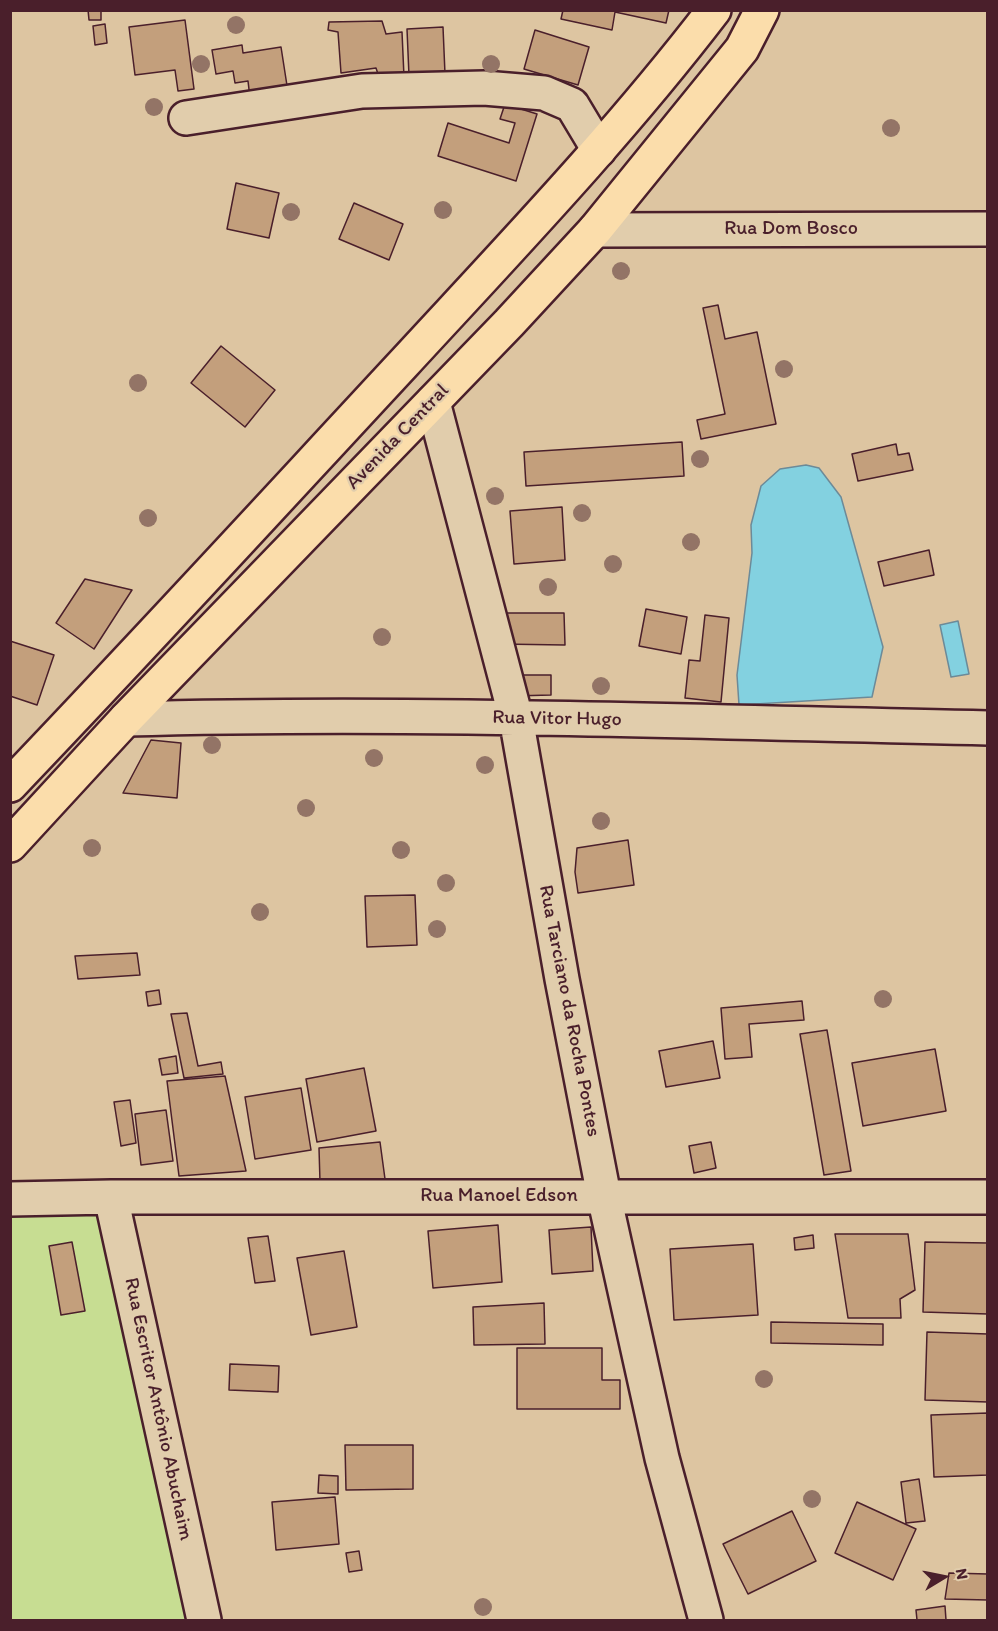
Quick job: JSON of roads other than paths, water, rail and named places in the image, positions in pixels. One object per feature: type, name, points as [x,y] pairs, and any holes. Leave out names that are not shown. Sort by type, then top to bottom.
[{"type":"main road","points":[[10,785],[161,626],[599,150],[663,78],[714,10]]},
{"type":"main road","name":"Avenida Central","points":[[10,845],[126,719],[509,323],[595,230],[742,49],[762,10]]},
{"type":"street","points":[[186,118],[362,91],[484,88],[544,93],[572,105],[599,150]]},
{"type":"street","name":"Rua Dom Bosco","points":[[595,230],[987,229]]},
{"type":"street","name":"Rua Tarciano da Rocha Pontes","points":[[433,402],[516,718],[562,979],[604,1196],[662,1458],[706,1620]]},
{"type":"street","name":"Rua Vitor Hugo","points":[[126,719],[251,716],[516,718],[987,728]]},
{"type":"street","name":"Rua Escritor Antônio Abuchaim","points":[[111,1197],[204,1620]]},
{"type":"street","name":"Rua Manoel Edson","points":[[10,1199],[987,1197]]},
{"type":"water","points":[[806,465],[819,468],[841,497],[883,647],[872,697],[739,705],[737,675],[752,553],[751,525],[761,486],[780,469]]},
{"type":"water","points":[[958,621],[969,674],[951,677],[940,625]]}]
